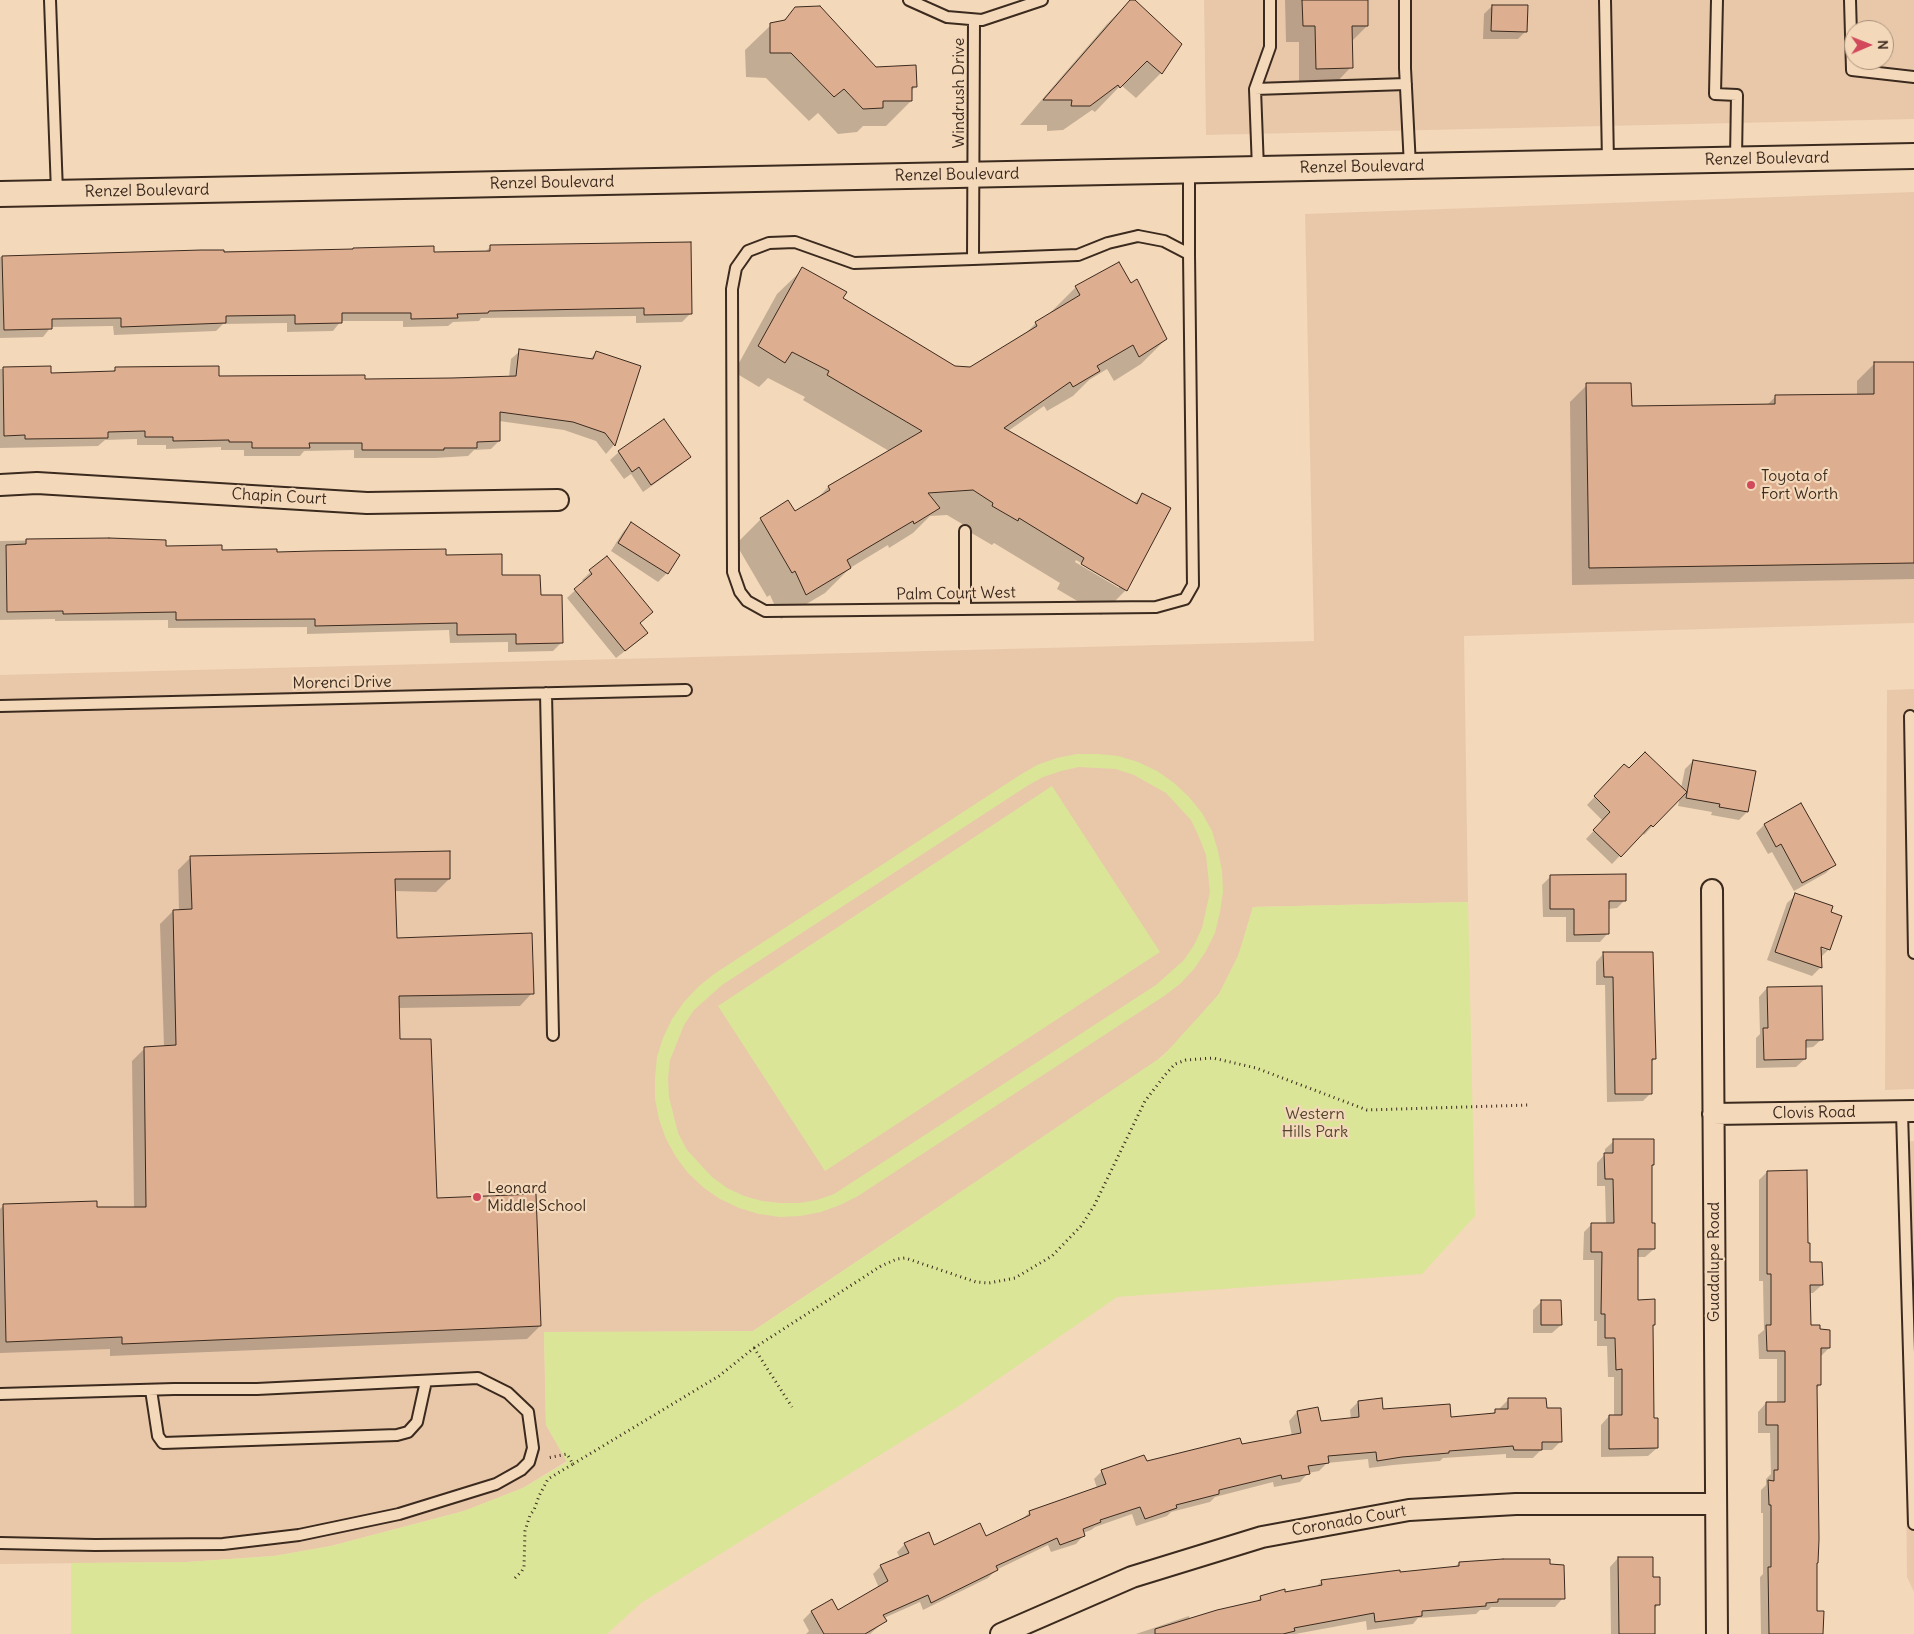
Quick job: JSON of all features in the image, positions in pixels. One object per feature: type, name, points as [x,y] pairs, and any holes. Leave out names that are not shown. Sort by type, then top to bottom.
[{"type":"street","name":"Renzel Boulevard","points":[[0,194],[1914,156]]},
{"type":"street","name":"Chapin Court","points":[[0,485],[37,483],[367,503],[558,500]]},
{"type":"street","name":"Guadalupe Road","points":[[1712,890],[1717,1634]]},
{"type":"street","name":"Clovis Road","points":[[1713,1114],[1908,1111]]},
{"type":"street","name":"Coronado Court","points":[[1001,1634],[1132,1577],[1262,1537],[1409,1510],[1516,1504],[1716,1504]]},
{"type":"lane","points":[[50,0],[57,192]]},
{"type":"lane","name":"Windrush Drive","points":[[909,0],[947,17],[974,20],[974,174]]},
{"type":"lane","points":[[974,20],[990,18],[1042,0]]},
{"type":"lane","points":[[1258,169],[1255,89],[1270,47],[1270,0]]},
{"type":"lane","points":[[1405,0],[1406,84],[1410,166]]},
{"type":"lane","points":[[1605,0],[1608,162]]},
{"type":"lane","points":[[1717,0],[1715,94],[1737,95],[1736,159]]},
{"type":"lane","points":[[1850,0],[1852,70],[1914,77]]},
{"type":"lane","points":[[1255,89],[1406,84]]},
{"type":"lane","points":[[1189,170],[1189,254]]},
{"type":"lane","points":[[973,259],[974,174]]},
{"type":"lane","name":"Palm Court West","points":[[1138,236],[1164,241],[1189,254],[1193,585],[1185,599],[1156,607],[765,611],[748,601],[740,592],[733,572],[732,289],[736,268],[748,251],[768,243],[795,242],[854,263],[973,259],[1078,255],[1108,243],[1138,236]]},
{"type":"lane","points":[[965,531],[965,609]]},
{"type":"lane","name":"Morenci Drive","points":[[0,706],[686,690]]},
{"type":"lane","points":[[546,693],[553,1035]]},
{"type":"lane","points":[[1910,716],[1914,953]]},
{"type":"lane","points":[[1908,1111],[1914,1524]]},
{"type":"lane","points":[[0,1394],[257,1389],[478,1378],[508,1393],[528,1412],[533,1448],[529,1462],[521,1470],[496,1484],[399,1514],[299,1535],[223,1544],[95,1545],[0,1543]]},
{"type":"lane","points":[[150,1390],[158,1436],[163,1443],[397,1435],[408,1432],[417,1422],[426,1381]]},
{"type":"path","points":[[514,1578],[522,1571],[524,1566],[525,1531],[548,1479],[711,1380],[754,1348],[881,1266],[897,1259],[905,1258],[976,1282],[989,1283],[1015,1278],[1052,1256],[1081,1226],[1094,1206],[1145,1101],[1164,1075],[1175,1064],[1186,1060],[1213,1058],[1256,1068],[1367,1110],[1529,1105]]},
{"type":"path","points":[[754,1348],[792,1407]]},
{"type":"path","points":[[529,1462],[567,1454],[573,1464]]},
{"type":"shaded area","points":[[1204,0],[1914,0],[1914,119],[1206,135]]},
{"type":"shaded area","name":"Leonard Middle School","points":[[1914,192],[1914,623],[1464,636],[1468,902],[1253,907],[1240,952],[1219,994],[1191,1030],[1154,1063],[753,1331],[544,1333],[546,1425],[567,1461],[523,1488],[464,1511],[331,1546],[274,1556],[187,1562],[0,1564],[0,675],[1314,641],[1305,214]]},
{"type":"shaded area","points":[[1914,689],[1914,1089],[1885,1090],[1887,690]]},
{"type":"shaded area","points":[[1914,1141],[1914,1592],[1907,1577],[1902,1142]]},
{"type":"green space","points":[[1077,754],[1098,754],[1118,756],[1138,762],[1157,771],[1174,783],[1202,813],[1212,831],[1218,851],[1222,871],[1223,892],[1215,933],[1194,969],[1180,984],[1164,996],[858,1196],[840,1205],[821,1212],[780,1217],[759,1214],[739,1208],[720,1199],[704,1188],[688,1173],[666,1139],[655,1099],[657,1057],[672,1019],[684,1002],[714,974],[1020,775],[1037,765]],"holes":[[[1079,767],[1116,769],[1134,775],[1166,793],[1191,820],[1206,855],[1210,892],[1202,928],[1184,960],[1156,985],[834,1194],[817,1200],[799,1203],[762,1201],[744,1196],[727,1188],[712,1177],[687,1150],[678,1133],[669,1097],[670,1060],[684,1025],[694,1010],[722,985],[1027,786],[1043,777]]]},
{"type":"green space","points":[[1052,786],[1160,952],[825,1171],[718,1006]]},
{"type":"green space","name":"Western Hills Park","points":[[1468,902],[1475,1216],[1422,1274],[1117,1297],[959,1406],[641,1603],[607,1634],[71,1634],[71,1563],[187,1562],[274,1556],[331,1546],[464,1511],[523,1488],[567,1462],[546,1425],[544,1332],[753,1331],[1163,1056],[1219,994],[1238,956],[1253,907]]},
{"type":"building","points":[[1130,0],[1135,0],[1182,44],[1162,74],[1147,61],[1120,88],[1118,85],[1090,106],[1071,106],[1072,100],[1043,100]]},
{"type":"building","points":[[1302,0],[1368,0],[1368,26],[1352,26],[1353,68],[1316,69],[1315,26],[1303,26]]},
{"type":"building","points":[[1492,5],[1528,5],[1527,32],[1491,31]]},
{"type":"building","points":[[820,6],[876,67],[916,65],[917,87],[912,87],[912,101],[883,101],[883,108],[863,109],[844,89],[834,97],[791,53],[770,53],[770,23],[785,20],[795,7]]},
{"type":"building","points":[[691,242],[692,314],[644,315],[644,308],[489,311],[488,313],[457,314],[458,318],[411,319],[411,313],[342,313],[342,323],[295,324],[295,315],[226,316],[226,323],[121,327],[121,318],[52,319],[52,329],[4,330],[2,256],[434,246],[434,252],[490,251],[490,245]]},
{"type":"building","points":[[1119,262],[1131,283],[1137,279],[1167,339],[1139,357],[1133,345],[1097,366],[1100,371],[1073,387],[1070,382],[1004,428],[1137,504],[1142,493],[1171,508],[1127,591],[1081,564],[1084,558],[1019,518],[1018,521],[992,506],[993,503],[973,490],[928,493],[940,508],[914,524],[913,521],[847,560],[851,568],[806,595],[795,571],[792,573],[760,518],[788,500],[795,511],[830,490],[828,486],[922,431],[827,375],[829,371],[792,352],[785,363],[758,346],[802,267],[847,292],[843,298],[955,366],[970,367],[1037,326],[1035,322],[1080,295],[1075,286]]},
{"type":"building","points":[[519,349],[593,359],[596,351],[641,366],[615,446],[605,433],[573,422],[500,412],[500,441],[477,442],[477,448],[444,448],[444,450],[362,450],[362,443],[309,443],[310,448],[252,448],[252,442],[229,442],[229,440],[173,441],[173,437],[145,437],[145,431],[108,432],[108,438],[25,439],[25,435],[4,436],[3,367],[51,366],[51,373],[115,371],[115,367],[219,366],[219,376],[365,375],[365,379],[516,376]]},
{"type":"building","name":"Toyota of Fort Worth","points":[[1874,362],[1914,362],[1914,563],[1589,568],[1586,383],[1631,383],[1632,406],[1775,404],[1775,395],[1874,394]]},
{"type":"building","points":[[664,419],[691,457],[651,485],[639,467],[632,472],[618,451]]},
{"type":"building","points":[[631,522],[680,555],[668,574],[618,543]]},
{"type":"building","points":[[109,538],[166,540],[166,546],[222,545],[222,550],[277,549],[277,552],[446,549],[446,555],[502,554],[502,575],[540,575],[541,595],[562,595],[563,643],[516,644],[516,634],[457,635],[457,623],[315,626],[315,619],[176,620],[176,612],[63,614],[63,611],[7,612],[6,545],[26,544],[26,539]]},
{"type":"building","points":[[607,556],[653,612],[640,623],[648,633],[625,651],[574,589],[592,574],[589,570]]},
{"type":"building","points":[[1645,752],[1687,792],[1653,827],[1651,825],[1621,857],[1593,830],[1610,812],[1594,796],[1624,764],[1629,768]]},
{"type":"building","points":[[1693,760],[1756,771],[1748,812],[1719,807],[1720,804],[1686,798]]},
{"type":"building","points":[[1801,803],[1836,865],[1802,883],[1781,844],[1776,847],[1764,824]]},
{"type":"building","points":[[450,851],[450,879],[395,879],[397,938],[532,933],[534,994],[399,996],[400,1039],[431,1039],[437,1198],[536,1194],[541,1326],[122,1344],[122,1337],[6,1342],[3,1204],[97,1201],[97,1207],[146,1207],[144,1047],[176,1045],[173,910],[192,909],[190,856]]},
{"type":"building","points":[[1626,874],[1626,901],[1609,901],[1609,934],[1574,935],[1574,909],[1550,909],[1550,875]]},
{"type":"building","points":[[1795,893],[1833,906],[1831,912],[1842,916],[1830,950],[1821,947],[1822,968],[1775,952]]},
{"type":"building","points":[[1603,952],[1653,952],[1656,1059],[1652,1059],[1652,1094],[1615,1094],[1613,977],[1604,977]]},
{"type":"building","points":[[1822,986],[1823,1040],[1806,1040],[1806,1059],[1764,1060],[1763,1028],[1768,1028],[1767,987]]},
{"type":"building","points":[[1613,1139],[1654,1139],[1652,1223],[1655,1223],[1655,1249],[1638,1249],[1638,1300],[1655,1299],[1655,1325],[1653,1325],[1654,1418],[1658,1418],[1658,1448],[1609,1449],[1609,1415],[1622,1415],[1622,1369],[1616,1370],[1615,1338],[1605,1338],[1605,1314],[1601,1314],[1602,1252],[1591,1252],[1591,1223],[1614,1223],[1613,1179],[1605,1179],[1604,1153],[1613,1153]]},
{"type":"building","points":[[1807,1170],[1810,1262],[1822,1262],[1823,1285],[1810,1285],[1811,1325],[1820,1325],[1820,1329],[1830,1330],[1830,1348],[1821,1348],[1821,1385],[1817,1385],[1819,1539],[1817,1611],[1824,1611],[1823,1634],[1769,1634],[1768,1567],[1771,1567],[1771,1505],[1769,1505],[1768,1480],[1774,1481],[1774,1470],[1778,1470],[1778,1425],[1766,1425],[1766,1402],[1785,1402],[1785,1351],[1767,1351],[1766,1325],[1771,1325],[1771,1274],[1767,1274],[1767,1171]]},
{"type":"building","points":[[1541,1300],[1561,1300],[1562,1325],[1541,1325]]},
{"type":"building","points":[[1382,1398],[1383,1409],[1450,1404],[1451,1417],[1495,1413],[1495,1409],[1508,1409],[1508,1398],[1546,1398],[1547,1408],[1561,1408],[1562,1442],[1542,1442],[1542,1450],[1514,1450],[1513,1446],[1449,1451],[1449,1453],[1377,1461],[1376,1452],[1328,1456],[1329,1463],[1308,1466],[1310,1474],[1282,1479],[1281,1475],[1219,1490],[1219,1494],[1176,1505],[1177,1508],[1145,1519],[1140,1507],[1100,1520],[1101,1522],[1083,1529],[1085,1536],[1060,1545],[1057,1538],[996,1566],[998,1570],[931,1603],[928,1595],[883,1615],[887,1621],[865,1634],[824,1634],[811,1611],[832,1599],[838,1610],[888,1581],[880,1565],[909,1553],[904,1543],[929,1532],[934,1545],[980,1523],[986,1536],[1030,1515],[1029,1511],[1106,1484],[1101,1470],[1144,1455],[1147,1461],[1240,1438],[1242,1444],[1301,1433],[1297,1411],[1318,1407],[1321,1421],[1359,1417],[1358,1401]]},
{"type":"building","points":[[1618,1557],[1653,1557],[1653,1577],[1660,1577],[1660,1605],[1655,1605],[1655,1634],[1619,1634]]},
{"type":"building","points":[[1503,1559],[1550,1559],[1550,1564],[1564,1565],[1565,1599],[1498,1599],[1498,1602],[1486,1603],[1486,1606],[1422,1611],[1422,1616],[1375,1622],[1374,1613],[1294,1628],[1295,1631],[1283,1634],[1155,1634],[1155,1629],[1217,1610],[1261,1600],[1260,1596],[1285,1589],[1285,1592],[1322,1585],[1321,1580],[1400,1570],[1400,1572],[1459,1566],[1459,1562]]},
{"type":"place","name":"Toyota of Fort Worth","points":[[1751,485]]},
{"type":"place","name":"Leonard Middle School","points":[[477,1197]]}]
